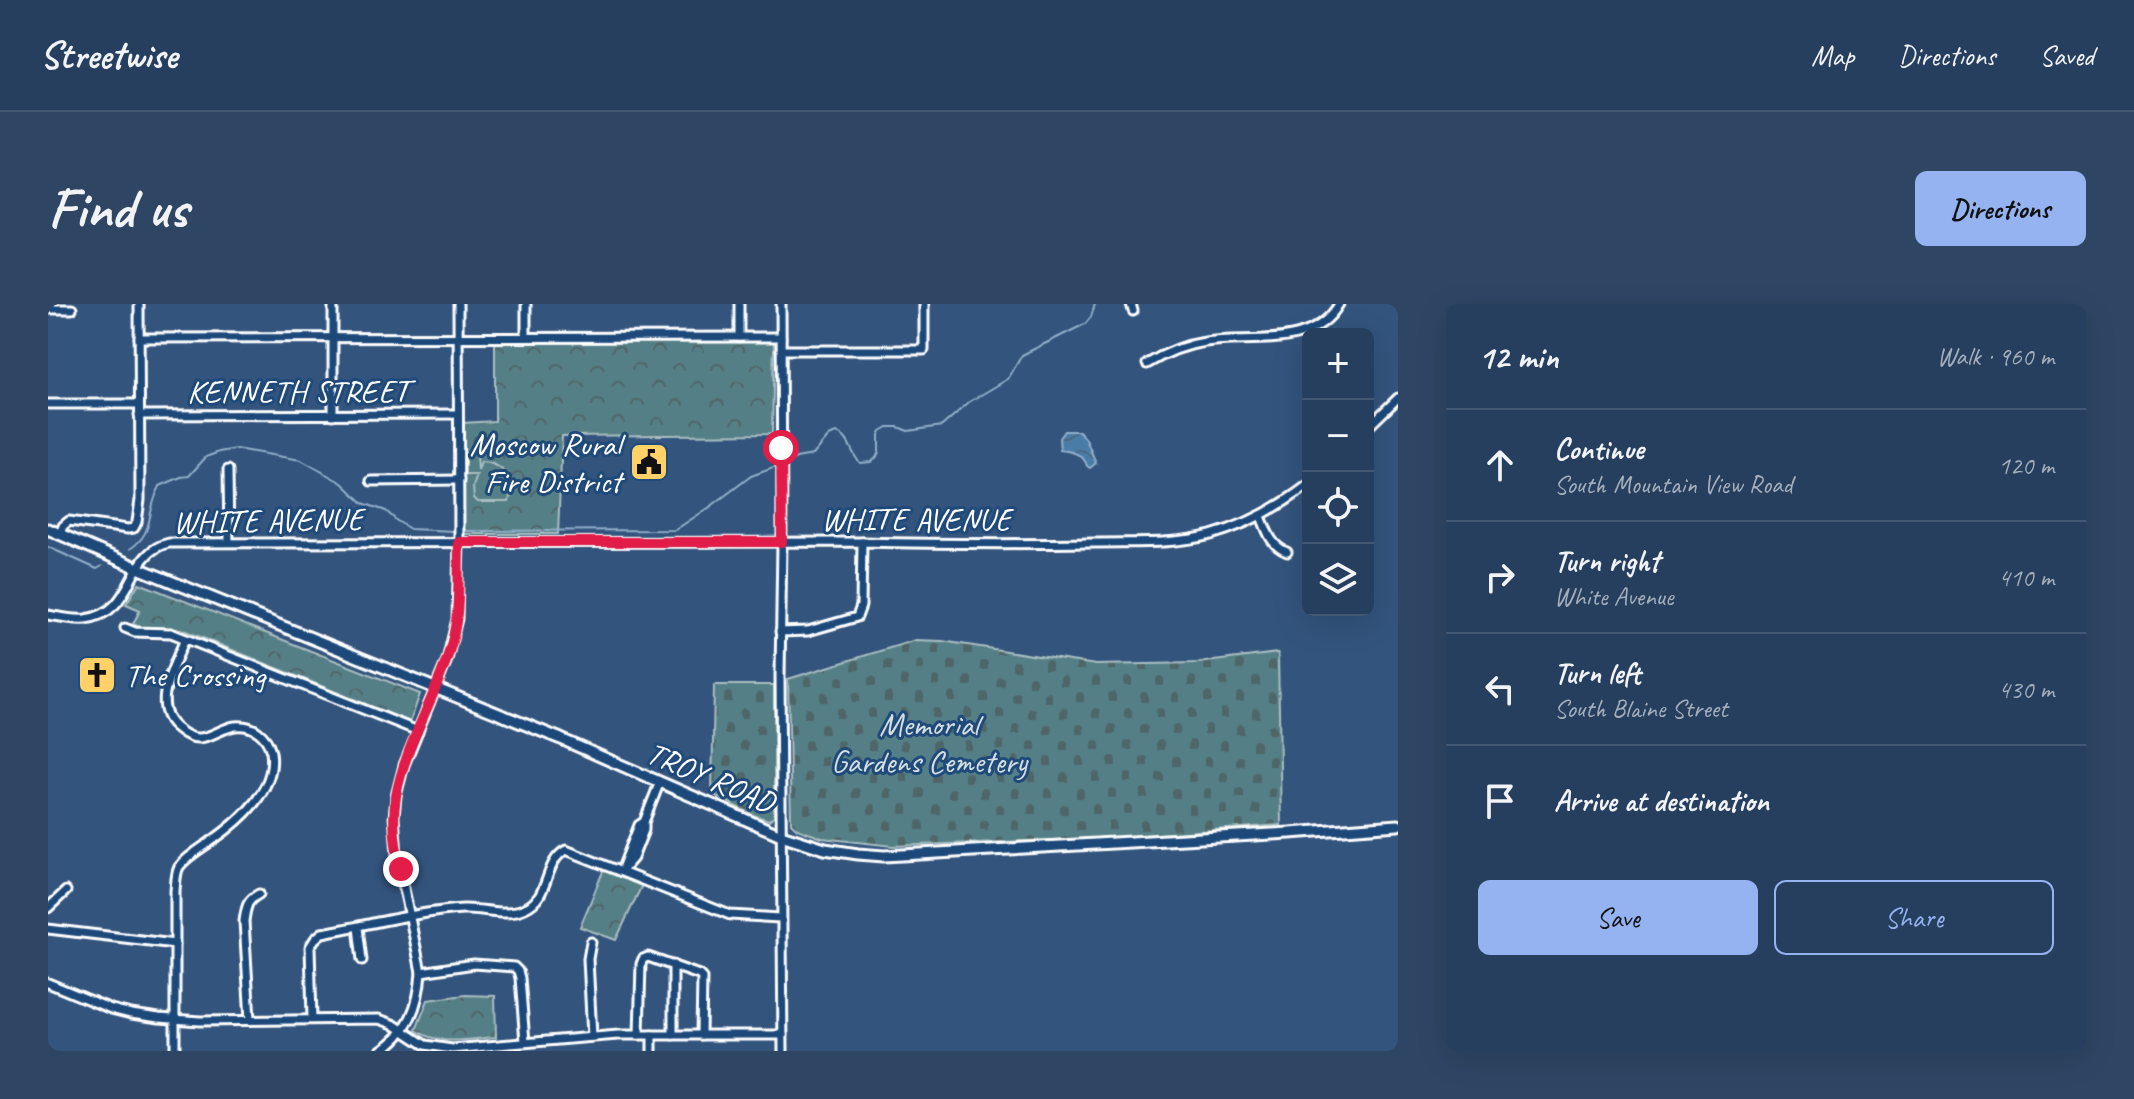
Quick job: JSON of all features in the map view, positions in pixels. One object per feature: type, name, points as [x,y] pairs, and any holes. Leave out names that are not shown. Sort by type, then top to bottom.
[{"type":"main road","name":"TROY ROAD","points":[[48,529],[561,739],[781,835],[825,849],[884,856],[1398,825]]},
{"type":"street","points":[[60,534],[69,521],[131,529],[136,525],[139,304]]},
{"type":"street","points":[[333,304],[333,415]]},
{"type":"street","points":[[380,1051],[392,1044],[403,1031],[416,1004],[421,972],[397,854],[394,817],[404,765],[450,649],[457,619],[458,304]]},
{"type":"street","points":[[526,304],[526,337]]},
{"type":"street","points":[[739,304],[739,337]]},
{"type":"street","points":[[781,304],[780,918],[783,1051]]},
{"type":"street","points":[[781,350],[924,350],[924,304]]},
{"type":"street","points":[[1147,364],[1170,351],[1207,341],[1298,335],[1323,322],[1339,304]]},
{"type":"street","points":[[48,309],[72,309]]},
{"type":"street","points":[[139,338],[781,337]]},
{"type":"street","points":[[1374,421],[1398,398]]},
{"type":"street","points":[[48,404],[139,404]]},
{"type":"street","name":"KENNETH STREET","points":[[139,415],[457,414]]},
{"type":"street","points":[[228,470],[229,542]]},
{"type":"street","points":[[371,481],[459,480]]},
{"type":"street","name":"WHITE AVENUE","points":[[48,615],[86,619],[99,615],[118,602],[144,555],[163,544],[459,540],[949,544],[1157,542],[1208,536],[1261,516],[1302,490]]},
{"type":"street","points":[[1261,516],[1273,543],[1287,552]]},
{"type":"street","points":[[780,632],[808,631],[857,617],[861,611],[862,542]]},
{"type":"street","points":[[125,628],[135,632],[171,633],[418,731]]},
{"type":"street","points":[[175,1050],[175,891],[178,869],[248,811],[267,783],[272,767],[268,741],[255,729],[236,726],[194,738],[172,725],[166,717],[165,690],[185,639]]},
{"type":"street","points":[[622,871],[659,784]]},
{"type":"street","points":[[312,1019],[310,947],[322,933],[466,909],[514,912],[536,902],[555,861],[566,850],[730,915],[780,918]]},
{"type":"street","points":[[48,908],[66,891]]},
{"type":"street","points":[[250,1020],[244,921],[249,899],[259,894]]},
{"type":"street","points":[[358,927],[362,960]]},
{"type":"street","points":[[48,929],[175,944]]},
{"type":"street","points":[[591,942],[588,959],[592,1037]]},
{"type":"street","points":[[639,1035],[641,964],[643,959],[654,957],[702,978],[701,1035]]},
{"type":"street","points":[[421,972],[474,964],[514,967],[520,978],[525,1042]]},
{"type":"street","points":[[673,965],[673,1035]]},
{"type":"street","points":[[48,983],[111,1009],[175,1019],[379,1019],[425,1045],[452,1049],[639,1035],[783,1035]]},
{"type":"street","points":[[652,1035],[652,1051]]},
{"type":"green space","points":[[774,341],[772,434],[562,436],[558,534],[464,534],[462,423],[495,421],[495,342]]},
{"type":"green space","points":[[465,453],[477,453],[478,471],[481,462],[502,469],[509,480],[509,502],[478,502],[474,498],[473,487],[477,475],[465,475]]},
{"type":"green space","points":[[139,583],[420,694],[410,722],[181,629],[146,629],[133,624],[140,610],[126,604]]},
{"type":"green space","name":"Memorial Gardens Cemetery","points":[[916,640],[942,641],[1096,665],[1198,663],[1278,653],[1281,825],[1105,838],[893,846],[822,838],[797,829],[791,823],[788,679]]},
{"type":"green space","points":[[714,685],[774,685],[774,816],[769,820],[712,794]]},
{"type":"green space","points":[[604,869],[642,885],[616,940],[580,927]]},
{"type":"green space","points":[[465,995],[495,996],[496,1037],[444,1040],[434,1039],[416,1030],[428,1000]]},
{"type":"water","points":[[1064,431],[1079,431],[1086,439],[1096,463],[1090,468],[1080,456],[1060,450],[1059,438]]},
{"type":"waterway","points":[[785,464],[813,455],[829,436],[836,433],[845,438],[860,463],[871,462],[879,452],[879,435],[888,427],[908,431],[942,426],[969,402],[1008,379],[1022,355],[1085,324],[1095,304]]},
{"type":"waterway","points":[[130,549],[142,538],[148,526],[160,486],[189,476],[206,457],[236,449],[301,460],[342,483],[363,503],[386,511],[410,529],[454,531]]},
{"type":"waterway","points":[[461,531],[675,530],[751,476],[779,466]]},
{"type":"waterway","points":[[48,547],[97,569],[102,566]]},
{"type":"place","name":"Moscow Rural Fire District","points":[[649,462]]},
{"type":"place","name":"The Crossing","points":[[97,675]]},
{"type":"route","points":[[401,869],[395,836],[396,796],[404,765],[450,649],[457,619],[459,542],[782,542],[781,448]]}]
